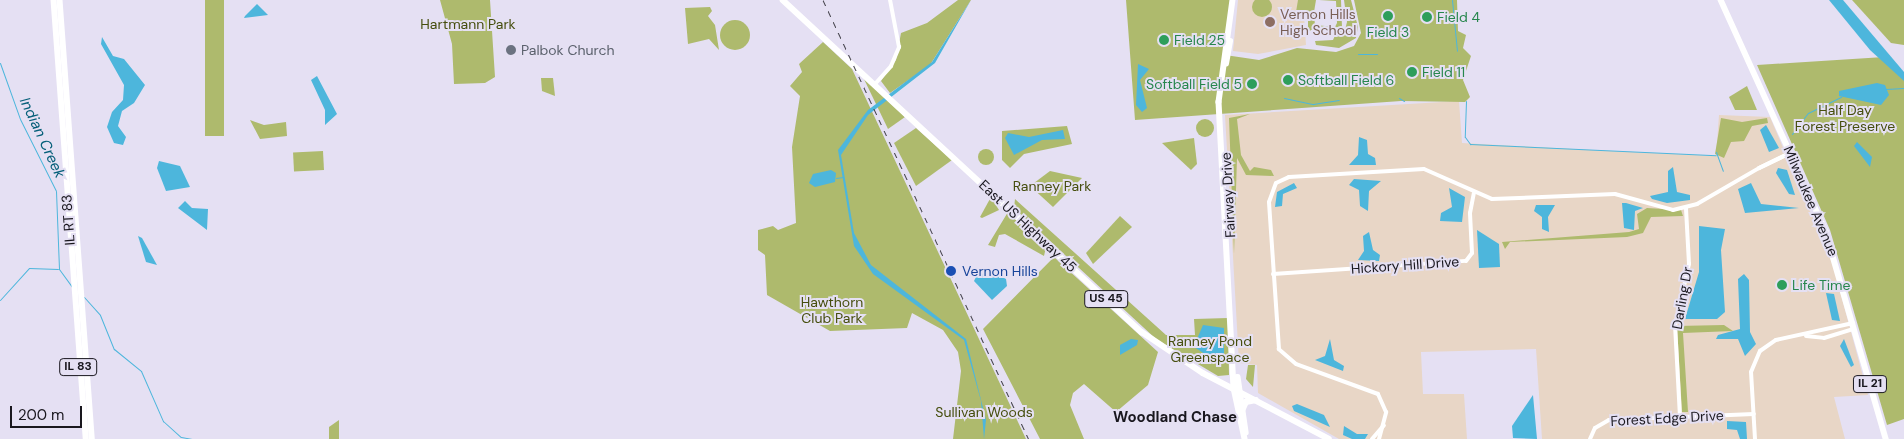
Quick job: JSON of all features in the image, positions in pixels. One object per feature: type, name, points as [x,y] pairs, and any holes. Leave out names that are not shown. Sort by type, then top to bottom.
[{"type":"main road","name":"IL RT 83","points":[[54,0],[72,270],[86,439]]},
{"type":"main road","name":"IL RT 83","points":[[60,0],[80,304],[92,439]]},
{"type":"main road","name":"US 45","points":[[783,0],[876,84]]},
{"type":"main road","name":"Fairway Drive","points":[[1234,0],[1219,102],[1234,370],[1237,389]]},
{"type":"main road","name":"Fairway Drive","points":[[1234,0],[1222,95],[1237,389]]},
{"type":"main road","name":"Milwaukee Avenue","points":[[1721,0],[1789,154],[1826,232],[1886,439]]},
{"type":"main road","name":"East US Highway 45","points":[[876,84],[1142,332],[1216,380],[1237,389],[1329,439]]},
{"type":"main road","points":[[1216,380],[1228,378],[1234,370]]},
{"type":"main road","points":[[1237,389],[1246,439]]},
{"type":"main road","points":[[1237,389],[1246,439]]},
{"type":"main road","points":[[1242,418],[1246,402],[1258,400]]},
{"type":"street","points":[[876,84],[891,66],[899,47],[890,0]]},
{"type":"street","points":[[1379,439],[1385,423],[1385,405],[1372,389],[1283,356],[1278,342],[1269,197],[1284,178],[1430,169],[1474,193],[1509,201],[1615,194],[1661,209],[1686,208],[1759,168],[1789,154]]},
{"type":"street","name":"Hickory Hill Drive","points":[[1273,274],[1466,261],[1472,253],[1470,213],[1474,193]]},
{"type":"street","name":"Darling Dr","points":[[1680,417],[1675,326],[1689,264],[1686,208]]},
{"type":"street","points":[[1806,336],[1824,338],[1853,326]]},
{"type":"street","points":[[1755,439],[1752,368],[1756,355],[1773,341],[1853,326]]},
{"type":"street","name":"Forest Edge Drive","points":[[1590,439],[1595,428],[1609,420],[1754,414]]},
{"type":"street","points":[[1372,439],[1385,423]]},
{"type":"shaded area","name":"Vernon Hills High School","points":[[1238,0],[1303,0],[1306,45],[1258,54],[1233,51]]},
{"type":"shaded area","points":[[1459,101],[1462,143],[1591,150],[1716,156],[1719,115],[1770,117],[1833,265],[1868,395],[1834,397],[1845,439],[1542,439],[1536,349],[1421,352],[1423,394],[1464,394],[1467,439],[1339,439],[1258,393],[1257,365],[1239,363],[1225,115]]},
{"type":"green space","points":[[1262,-3],[1269,0],[1272,7],[1269,14],[1262,17],[1255,14],[1252,7],[1255,0]]},
{"type":"green space","points":[[205,0],[224,0],[224,136],[205,136]]},
{"type":"green space","name":"Hartmann Park","points":[[440,0],[490,0],[495,77],[485,83],[454,84],[452,44]]},
{"type":"green space","points":[[958,0],[971,0],[930,65],[890,93],[881,81],[896,60],[901,33],[927,23]]},
{"type":"green space","points":[[1126,0],[1231,0],[1225,55],[1259,60],[1297,48],[1336,52],[1354,46],[1361,33],[1354,0],[1457,0],[1458,31],[1466,35],[1463,48],[1471,56],[1463,80],[1470,97],[1465,102],[1401,101],[1135,120]]},
{"type":"green space","points":[[1298,0],[1316,0],[1314,12],[1295,18]]},
{"type":"green space","points":[[1319,0],[1341,0],[1342,27],[1324,28],[1316,27],[1308,32],[1308,15],[1314,15],[1315,25],[1335,27],[1337,23],[1336,1]]},
{"type":"green space","points":[[1344,0],[1351,0],[1358,27],[1356,38],[1339,48],[1316,45],[1315,41],[1333,40],[1337,31],[1342,37],[1339,30],[1345,30],[1347,22]]},
{"type":"green space","points":[[1852,0],[1904,0],[1904,45],[1891,43]]},
{"type":"green space","points":[[710,7],[712,11],[708,16],[715,25],[719,50],[709,39],[688,44],[685,8]]},
{"type":"green space","points":[[735,20],[746,24],[750,35],[746,46],[735,50],[724,46],[720,35],[724,24]]},
{"type":"green space","points":[[823,42],[852,69],[1026,439],[953,439],[961,371],[958,352],[943,330],[912,313],[907,328],[830,331],[767,295],[765,255],[758,250],[758,230],[773,226],[778,230],[796,223],[792,147],[800,96],[790,86],[802,72],[799,64]]},
{"type":"green space","name":"Half Day Forest Preserve","points":[[1884,57],[1904,75],[1904,419],[1887,425],[1830,230],[1757,65]]},
{"type":"green space","points":[[863,77],[905,117],[888,129]]},
{"type":"green space","points":[[541,78],[553,78],[555,96],[542,91]]},
{"type":"green space","points":[[1747,86],[1757,110],[1735,110],[1729,97]]},
{"type":"green space","points":[[1250,114],[1237,119],[1241,155],[1250,171],[1254,167],[1271,170],[1274,176],[1246,175],[1237,158],[1234,254],[1229,118]]},
{"type":"green space","points":[[1721,118],[1742,122],[1767,118],[1768,123],[1752,126],[1744,141],[1731,142],[1724,158],[1715,154]]},
{"type":"green space","points":[[1205,119],[1213,124],[1214,128],[1209,136],[1205,137],[1197,132],[1196,128],[1201,120]]},
{"type":"green space","points":[[250,120],[264,125],[286,122],[287,136],[260,139]]},
{"type":"green space","points":[[1067,126],[1072,144],[1024,154],[1010,168],[1002,160],[1002,131]]},
{"type":"green space","points":[[916,128],[952,160],[916,186],[894,143]]},
{"type":"green space","points":[[1194,138],[1197,164],[1191,170],[1162,143]]},
{"type":"green space","points":[[983,149],[989,149],[994,154],[992,163],[983,165],[978,160],[978,154]]},
{"type":"green space","points":[[323,151],[324,170],[294,172],[293,153]]},
{"type":"green space","name":"Ranney Park","points":[[1050,171],[1082,178],[1053,207],[1030,186]]},
{"type":"green space","points":[[991,197],[999,210],[982,218],[980,217]]},
{"type":"green space","name":"Ranney Pond Greenspace","points":[[1015,199],[1166,335],[1195,335],[1194,319],[1228,318],[1229,375],[1218,376],[1156,339],[1014,208]]},
{"type":"green space","points":[[1647,208],[1681,210],[1683,216],[1651,217],[1643,233],[1627,237],[1510,242],[1505,249],[1502,242],[1629,232],[1639,229],[1637,214]]},
{"type":"green space","points":[[1008,212],[1046,247],[1044,256],[1005,234],[999,235],[995,247],[988,245]]},
{"type":"green space","points":[[1120,216],[1132,227],[1093,264],[1086,253]]},
{"type":"green space","points":[[1054,257],[1158,352],[1148,385],[1116,412],[1084,384],[1073,393],[1070,405],[1084,439],[1040,439],[983,329]]},
{"type":"green space","points":[[1724,325],[1733,331],[1683,333],[1688,412],[1682,412],[1677,326]]},
{"type":"green space","points":[[1248,365],[1255,365],[1253,387],[1246,379]]},
{"type":"green space","points":[[339,420],[339,439],[329,439],[329,427]]},
{"type":"water","points":[[971,0],[935,63],[868,115],[841,155],[854,233],[871,265],[966,339],[986,420],[984,439],[981,401],[964,340],[873,274],[854,246],[838,150],[868,110],[932,62]]},
{"type":"water","points":[[1829,0],[1843,0],[1904,72],[1904,81],[1870,50]]},
{"type":"water","points":[[257,4],[268,15],[244,18],[245,16]]},
{"type":"water","points":[[102,37],[113,56],[124,59],[145,85],[134,103],[122,111],[118,126],[126,137],[123,145],[114,143],[107,127],[112,112],[123,100],[124,85],[101,44]]},
{"type":"water","points":[[1138,64],[1149,69],[1140,80],[1147,108],[1142,112],[1136,105]]},
{"type":"water","points":[[317,76],[337,114],[325,125],[325,110],[311,80]]},
{"type":"water","points":[[1877,83],[1885,85],[1889,95],[1881,105],[1839,96],[1839,91]]},
{"type":"water","points":[[1766,125],[1779,148],[1769,152],[1760,130]]},
{"type":"water","points":[[1063,130],[1065,139],[1042,140],[1014,155],[1005,138],[1008,133],[1029,137]]},
{"type":"water","points":[[1359,137],[1367,140],[1368,154],[1375,158],[1376,165],[1349,165],[1358,155]]},
{"type":"water","points":[[1857,142],[1872,157],[1870,167],[1854,146]]},
{"type":"water","points":[[159,161],[180,166],[190,187],[166,191],[157,168]]},
{"type":"water","points":[[1673,167],[1677,192],[1690,195],[1690,200],[1667,203],[1652,199],[1650,196],[1668,192],[1668,171]]},
{"type":"water","points":[[1778,168],[1787,170],[1795,195],[1789,194],[1776,173]]},
{"type":"water","points":[[831,170],[836,173],[835,182],[815,187],[809,183],[813,174]]},
{"type":"water","points":[[1354,179],[1381,181],[1369,191],[1368,211],[1360,206],[1359,190],[1349,185]]},
{"type":"water","points":[[1294,183],[1297,188],[1283,194],[1282,206],[1275,207],[1277,192]]},
{"type":"water","points":[[1751,183],[1761,204],[1799,208],[1745,213],[1738,189]]},
{"type":"water","points":[[1449,188],[1465,197],[1462,222],[1440,221],[1441,213],[1452,207]]},
{"type":"water","points":[[185,201],[192,208],[208,209],[207,230],[178,208]]},
{"type":"water","points":[[1622,203],[1643,208],[1635,211],[1634,230],[1624,228]]},
{"type":"water","points":[[1536,205],[1555,205],[1548,217],[1549,232],[1542,229],[1542,217],[1534,211]]},
{"type":"water","points":[[1699,226],[1725,229],[1721,250],[1725,312],[1717,319],[1685,319],[1699,272]]},
{"type":"water","points":[[1477,230],[1499,244],[1500,267],[1479,268]]},
{"type":"water","points":[[1369,232],[1373,250],[1380,255],[1379,261],[1358,260],[1364,251],[1363,236]]},
{"type":"water","points":[[138,236],[142,238],[157,265],[146,262]]},
{"type":"water","points":[[992,272],[1006,279],[1007,286],[992,300],[974,281],[977,275]]},
{"type":"water","points":[[1744,274],[1749,280],[1750,332],[1756,344],[1745,356],[1738,339],[1716,339],[1718,335],[1740,329],[1738,279]]},
{"type":"water","points":[[1826,293],[1834,294],[1840,321],[1832,320]]},
{"type":"water","points":[[1203,325],[1224,328],[1224,361],[1217,362],[1185,341],[1197,339]]},
{"type":"water","points":[[1131,339],[1138,340],[1137,345],[1120,355],[1120,345]]},
{"type":"water","points":[[1330,339],[1334,360],[1344,366],[1343,371],[1315,360],[1325,356]]},
{"type":"water","points":[[1844,339],[1854,365],[1851,367],[1840,346]]},
{"type":"water","points":[[1533,395],[1537,439],[1513,438],[1512,426]]},
{"type":"water","points":[[1297,404],[1324,415],[1330,427],[1294,411],[1292,406]]},
{"type":"water","points":[[1727,421],[1746,422],[1747,439],[1740,439],[1737,430],[1727,429]]},
{"type":"water","points":[[1344,426],[1357,434],[1368,434],[1365,439],[1352,439],[1343,435]]},
{"type":"waterway","points":[[1452,0],[1457,51]]},
{"type":"waterway","points":[[1358,54],[1377,54]]},
{"type":"waterway","name":"Indian Creek","points":[[0,63],[20,119],[56,191],[59,269],[73,288]]},
{"type":"waterway","points":[[1886,89],[1904,88]]},
{"type":"waterway","points":[[1792,134],[1808,113],[1841,97]]},
{"type":"waterway","points":[[1284,98],[1313,104],[1339,100]]},
{"type":"waterway","points":[[1399,98],[1404,101]]},
{"type":"waterway","points":[[1466,101],[1465,137],[1470,144],[1716,155]]},
{"type":"waterway","points":[[1716,152],[1723,171]]},
{"type":"waterway","points":[[836,178],[843,177]]},
{"type":"waterway","points":[[0,300],[29,268],[58,269]]},
{"type":"waterway","name":"Indian Creek","points":[[84,297],[100,315],[114,349],[141,371],[163,421],[181,437],[192,439]]},
{"type":"railway","points":[[823,0],[1029,439]]},
{"type":"place","name":"Field 3","points":[[1388,16]]},
{"type":"place","name":"Field 4","points":[[1427,17]]},
{"type":"place","name":"Vernon Hills High School","points":[[1270,22]]},
{"type":"place","name":"Field 25","points":[[1164,40]]},
{"type":"place","name":"Palbok Church","points":[[511,50]]},
{"type":"place","name":"Field 11","points":[[1412,72]]},
{"type":"place","name":"Softball Field 6","points":[[1288,80]]},
{"type":"place","name":"Softball Field 5","points":[[1252,84]]},
{"type":"place","name":"Vernon Hills","points":[[951,271]]},
{"type":"place","name":"Life Time","points":[[1782,285]]},
{"type":"district","name":"Woodland Chase","points":[[1175,418]]},
{"type":"park label","name":"Hawthorn Club Park","points":[[832,310]]},
{"type":"park label","name":"Sullivan Woods","points":[[984,412]]}]
